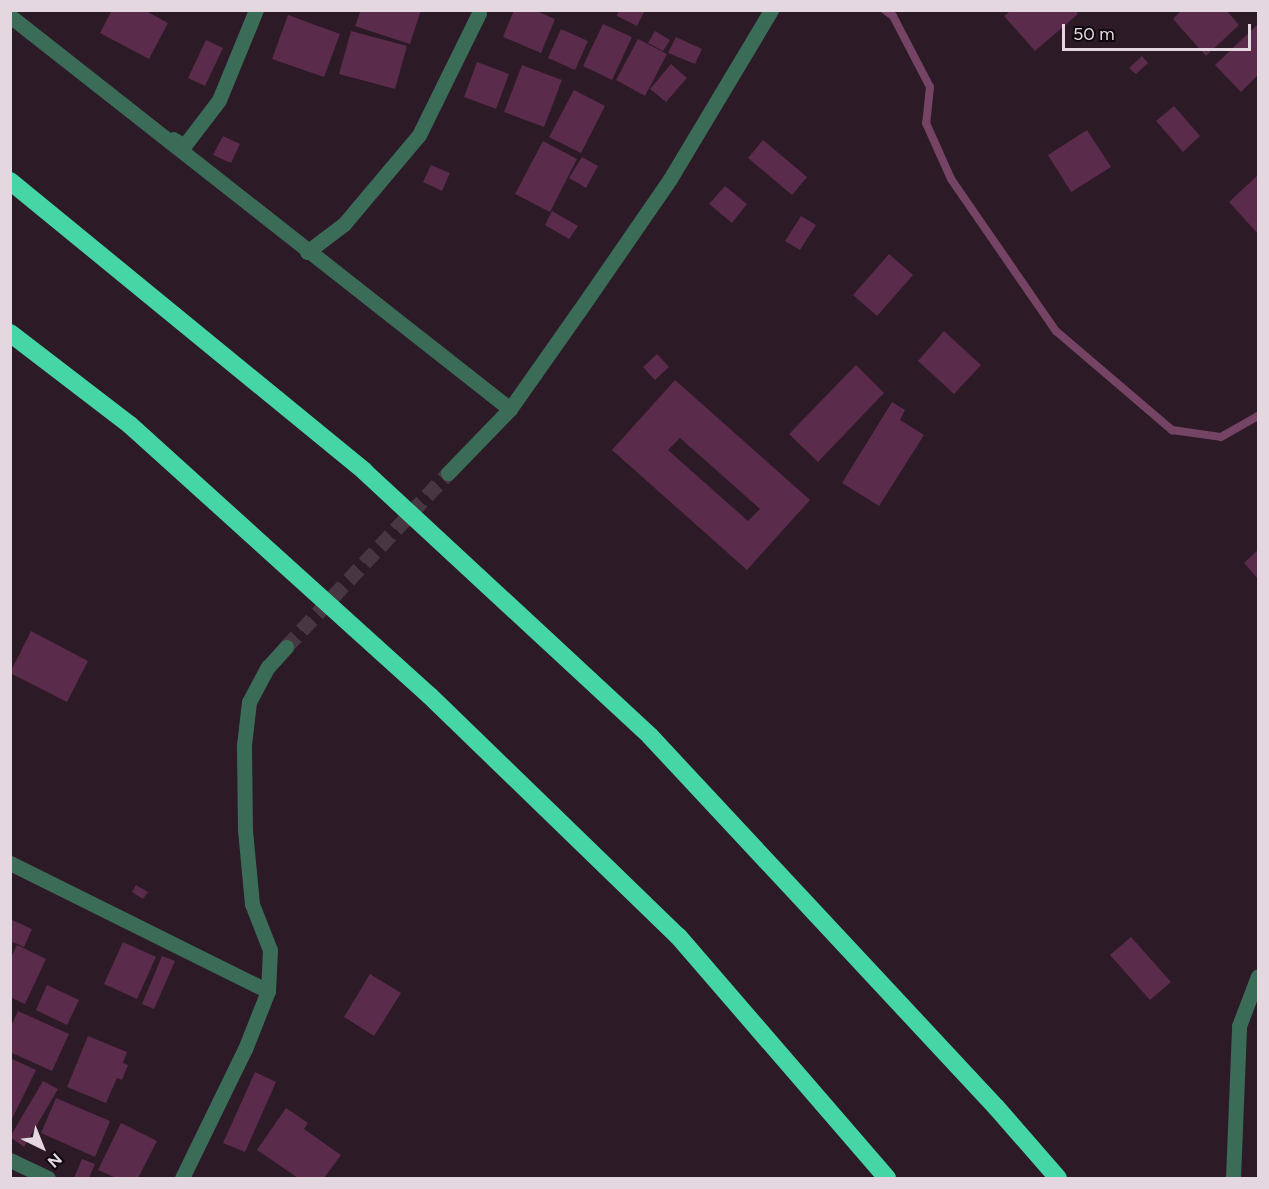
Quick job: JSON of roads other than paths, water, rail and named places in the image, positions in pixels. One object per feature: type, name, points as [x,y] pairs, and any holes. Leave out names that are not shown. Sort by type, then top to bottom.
[{"type":"highway","points":[[10,181],[364,471],[650,736],[996,1107],[1058,1179]]},
{"type":"highway","points":[[10,333],[130,425],[430,696],[678,936],[887,1179]]},
{"type":"street","points":[[144,120],[184,146],[219,100],[256,10]]},
{"type":"street","points":[[448,473],[510,409],[670,179],[771,10]]},
{"type":"street","points":[[307,252],[344,224],[419,135],[479,13]]},
{"type":"street","points":[[10,16],[144,120],[307,252],[510,409]]},
{"type":"street","points":[[182,1179],[245,1049],[268,991],[270,950],[252,904],[244,745],[249,702],[268,667],[286,646]]},
{"type":"street","points":[[10,863],[268,991]]},
{"type":"street","points":[[1233,1179],[1239,1026],[1258,976]]},
{"type":"street","points":[[10,1160],[48,1179]]},
{"type":"waterway","points":[[885,10],[893,16],[930,87],[926,123],[951,179],[1056,331],[1172,430],[1221,437],[1258,416]]},
{"type":"tunnel","points":[[286,647],[448,473]]}]
